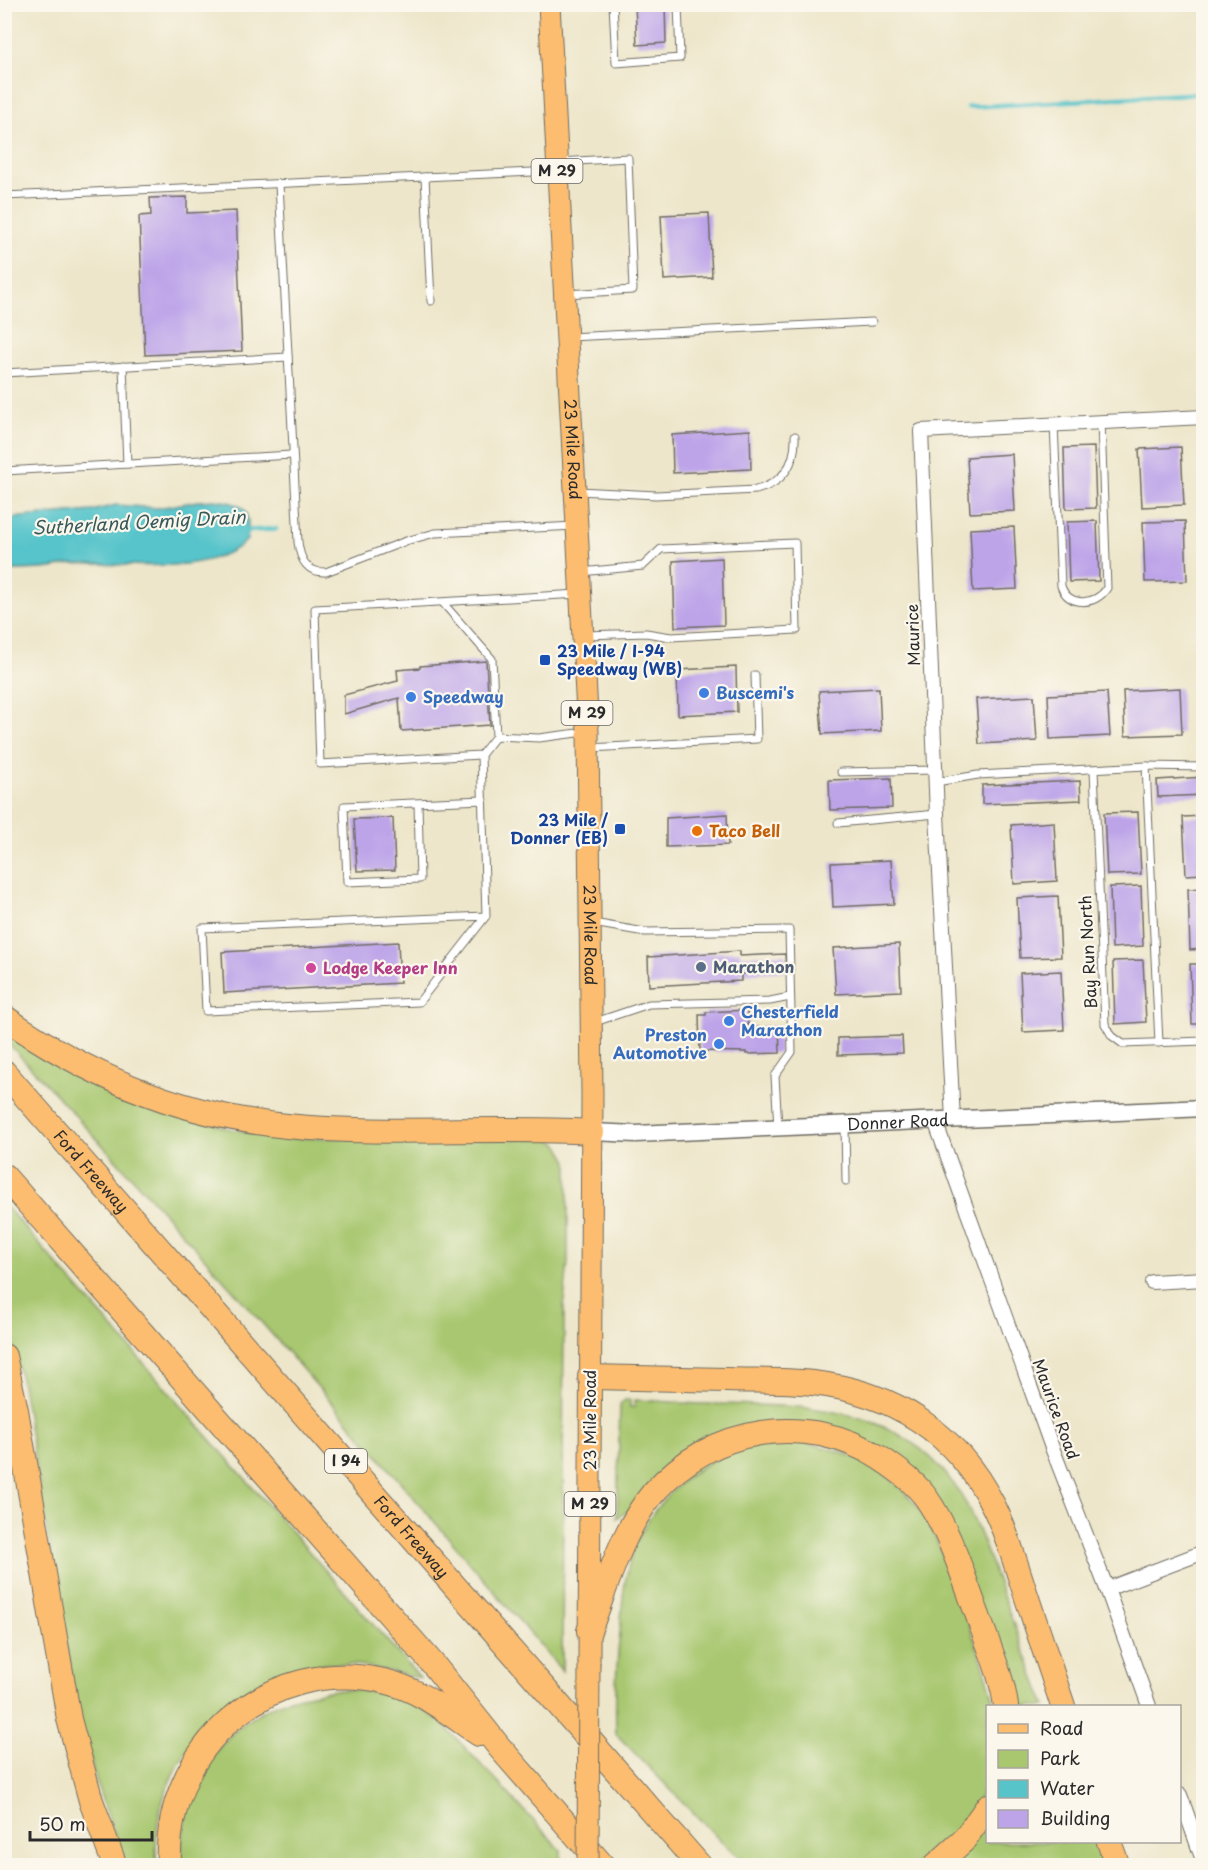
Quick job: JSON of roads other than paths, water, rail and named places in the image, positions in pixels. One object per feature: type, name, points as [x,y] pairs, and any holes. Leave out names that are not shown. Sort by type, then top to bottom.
[{"type":"highway","points":[[4,1017],[58,1053],[126,1086],[200,1110],[245,1120],[321,1129],[592,1132]]},
{"type":"highway","name":"Ford Freeway","points":[[4,1072],[694,1858]]},
{"type":"highway","points":[[4,1176],[433,1664],[500,1748],[603,1866]]},
{"type":"highway","points":[[4,1356],[16,1410],[69,1719],[91,1801],[115,1866]]},
{"type":"highway","points":[[590,1377],[788,1381],[815,1384],[873,1397],[926,1423],[944,1437],[962,1456],[994,1506],[1062,1705]]},
{"type":"highway","points":[[589,1631],[623,1543],[637,1516],[652,1494],[672,1473],[714,1446],[736,1438],[762,1432],[789,1430],[816,1433],[843,1439],[866,1449],[910,1480],[927,1499],[952,1547],[1000,1676],[1006,1705]]},
{"type":"highway","points":[[169,1866],[170,1829],[174,1805],[195,1760],[227,1721],[267,1695],[288,1687],[309,1680],[336,1676],[385,1681],[408,1688],[425,1697],[500,1748]]},
{"type":"highway","points":[[935,1866],[963,1841],[986,1807]]},
{"type":"highway","points":[[1109,1843],[1118,1866]]},
{"type":"highway","points":[[694,1858],[718,1866]]},
{"type":"main road","name":"23 Mile Road","points":[[549,4],[588,740],[592,1023],[588,1866]]},
{"type":"street","name":"Maurice","points":[[953,1120],[935,776],[921,431],[1203,417]]},
{"type":"street","name":"Donner Road","points":[[592,1132],[636,1134],[1203,1108]]},
{"type":"street","name":"Maurice Road","points":[[935,1121],[1051,1445],[1107,1589],[1148,1705]]},
{"type":"street","points":[[1152,1282],[1203,1280]]},
{"type":"street","points":[[1107,1589],[1203,1552]]},
{"type":"street","points":[[1181,1801],[1203,1863]]},
{"type":"lane","points":[[613,4],[616,63],[680,58],[678,4]]},
{"type":"lane","points":[[4,196],[425,177],[557,167],[628,158],[633,290],[563,294]]},
{"type":"lane","points":[[425,177],[431,301]]},
{"type":"lane","points":[[279,183],[299,553],[309,568],[317,573],[326,572],[406,540],[435,533],[577,526]]},
{"type":"lane","points":[[566,337],[872,322]]},
{"type":"lane","points":[[4,373],[288,357]]},
{"type":"lane","points":[[123,366],[127,464]]},
{"type":"lane","points":[[1054,424],[1061,586],[1064,594],[1071,599],[1090,602],[1097,599],[1107,588],[1101,421]]},
{"type":"lane","points":[[575,491],[656,495],[756,490],[769,487],[781,478],[791,465],[795,450],[795,436]]},
{"type":"lane","points":[[4,471],[292,455]]},
{"type":"lane","points":[[580,572],[643,566],[661,549],[795,543],[797,630],[671,637],[646,633],[583,635]]},
{"type":"lane","points":[[481,755],[320,764],[315,609],[581,594]]},
{"type":"lane","points":[[443,603],[492,659],[496,736],[481,755],[486,916],[419,1002],[206,1011],[202,928],[486,916]]},
{"type":"lane","points":[[496,736],[588,740],[757,739],[754,675]]},
{"type":"lane","points":[[840,772],[935,776],[1146,766],[1203,767]]},
{"type":"lane","points":[[1146,766],[1159,1043]]},
{"type":"lane","name":"Bay Run North","points":[[1094,770],[1105,1024],[1112,1036],[1123,1044],[1203,1041]]},
{"type":"lane","points":[[418,803],[420,879],[347,882],[344,806],[483,800]]},
{"type":"lane","points":[[838,823],[937,814]]},
{"type":"lane","points":[[591,923],[645,932],[789,930],[792,1052],[775,1076],[778,1128]]},
{"type":"lane","points":[[592,1023],[649,1004],[770,1001],[790,997]]},
{"type":"lane","points":[[844,1125],[846,1181]]},
{"type":"water","points":[[215,500],[240,506],[247,515],[248,530],[247,540],[230,552],[210,560],[164,566],[73,564],[45,569],[5,570],[5,520],[92,511],[116,505],[158,508]]},
{"type":"waterway","name":"Sutherland Oemig Drain","points":[[968,107],[1204,93]]},
{"type":"waterway","name":"Sutherland Oemig Drain","points":[[244,531],[276,529]]},
{"type":"place","name":"23 Mile / I-94 Speedway (WB)","points":[[545,660]]},
{"type":"place","name":"Buscemi's","points":[[704,693]]},
{"type":"place","name":"Speedway","points":[[411,697]]},
{"type":"place","name":"23 Mile / Donner (EB)","points":[[620,829]]},
{"type":"place","name":"Taco Bell","points":[[697,831]]},
{"type":"place","name":"Marathon","points":[[701,967]]},
{"type":"place","name":"Lodge Keeper Inn","points":[[311,968]]},
{"type":"place","name":"Chesterfield Marathon","points":[[729,1021]]},
{"type":"place","name":"Preston Automotive","points":[[719,1044]]}]
